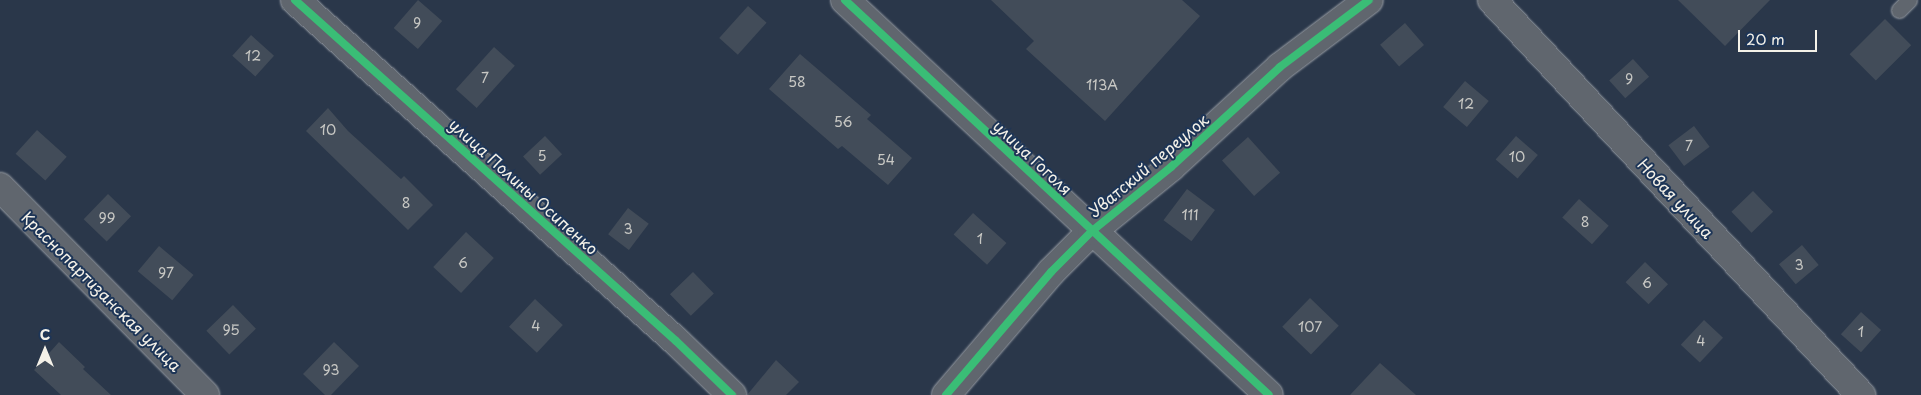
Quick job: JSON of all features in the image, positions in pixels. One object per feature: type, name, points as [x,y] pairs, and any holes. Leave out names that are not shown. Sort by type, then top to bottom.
[{"type":"street","name":"улица Полины Осипенко","points":[[295,0],[676,341],[732,395]]},
{"type":"street","name":"улица Гоголя","points":[[845,0],[1269,395]]},
{"type":"street","name":"Уватский переулок","points":[[946,395],[1051,272],[1092,231],[1171,167],[1280,67],[1369,0]]},
{"type":"street","name":"Новая улица","points":[[1492,0],[1861,395]]},
{"type":"street","name":"Краснопартизанская улица","points":[[0,187],[205,395]]},
{"type":"building","points":[[418,0],[442,21],[418,49],[394,28]]},
{"type":"building","points":[[991,0],[1182,0],[1200,16],[1105,121],[1026,49],[1034,41]]},
{"type":"building","points":[[1678,0],[1770,0],[1725,46]]},
{"type":"building","points":[[748,6],[767,23],[738,55],[719,38]]},
{"type":"building","points":[[1885,19],[1911,45],[1876,81],[1850,54]]},
{"type":"building","points":[[1405,23],[1424,45],[1399,67],[1380,45]]},
{"type":"building","points":[[251,35],[274,56],[255,77],[232,56]]},
{"type":"building","points":[[494,47],[515,66],[477,108],[456,89]]},
{"type":"building","points":[[800,54],[871,115],[867,119],[912,158],[888,185],[842,146],[838,149],[769,89]]},
{"type":"building","points":[[1633,59],[1649,77],[1625,98],[1609,80]]},
{"type":"building","points":[[1465,81],[1489,101],[1467,127],[1443,107]]},
{"type":"building","points":[[328,108],[348,131],[401,179],[404,176],[433,205],[408,230],[306,131]]},
{"type":"building","points":[[1694,126],[1710,147],[1684,166],[1668,145]]},
{"type":"building","points":[[37,130],[67,157],[45,181],[16,154]]},
{"type":"building","points":[[545,136],[562,154],[540,175],[523,156]]},
{"type":"building","points":[[1516,136],[1538,155],[1518,178],[1496,159]]},
{"type":"building","points":[[1248,137],[1280,173],[1254,196],[1222,160]]},
{"type":"building","points":[[1187,189],[1215,210],[1191,241],[1164,220]]},
{"type":"building","points":[[1753,191],[1773,212],[1752,233],[1731,212]]},
{"type":"building","points":[[108,194],[131,216],[107,241],[84,219]]},
{"type":"building","points":[[1579,199],[1609,226],[1592,244],[1562,218]]},
{"type":"building","points":[[628,208],[649,224],[629,250],[608,234]]},
{"type":"building","points":[[973,213],[1006,243],[987,265],[954,235]]},
{"type":"building","points":[[466,232],[494,258],[461,293],[433,267]]},
{"type":"building","points":[[1802,245],[1819,265],[1796,284],[1779,264]]},
{"type":"building","points":[[159,246],[193,275],[172,300],[138,271]]},
{"type":"building","points":[[1645,262],[1668,284],[1649,304],[1626,282]]},
{"type":"building","points":[[693,272],[714,294],[691,316],[670,294]]},
{"type":"building","points":[[1310,298],[1339,326],[1311,355],[1282,327]]},
{"type":"building","points":[[535,299],[563,325],[537,353],[509,327]]},
{"type":"building","points":[[233,305],[256,329],[229,354],[206,331]]},
{"type":"building","points":[[1861,312],[1881,330],[1861,352],[1841,334]]},
{"type":"building","points":[[1704,320],[1723,338],[1700,363],[1681,345]]},
{"type":"building","points":[[59,342],[85,367],[83,369],[111,395],[61,395],[34,370]]},
{"type":"building","points":[[334,342],[359,366],[331,395],[325,395],[303,374]]},
{"type":"building","points":[[776,360],[799,382],[786,395],[747,395]]},
{"type":"building","points":[[1380,363],[1416,395],[1350,395]]},
{"type":"cycle path","points":[[295,0],[676,341],[732,395]]},
{"type":"cycle path","points":[[845,0],[1269,395]]},
{"type":"cycle path","points":[[946,395],[1051,272],[1092,231],[1171,167],[1280,67],[1369,0]]}]
